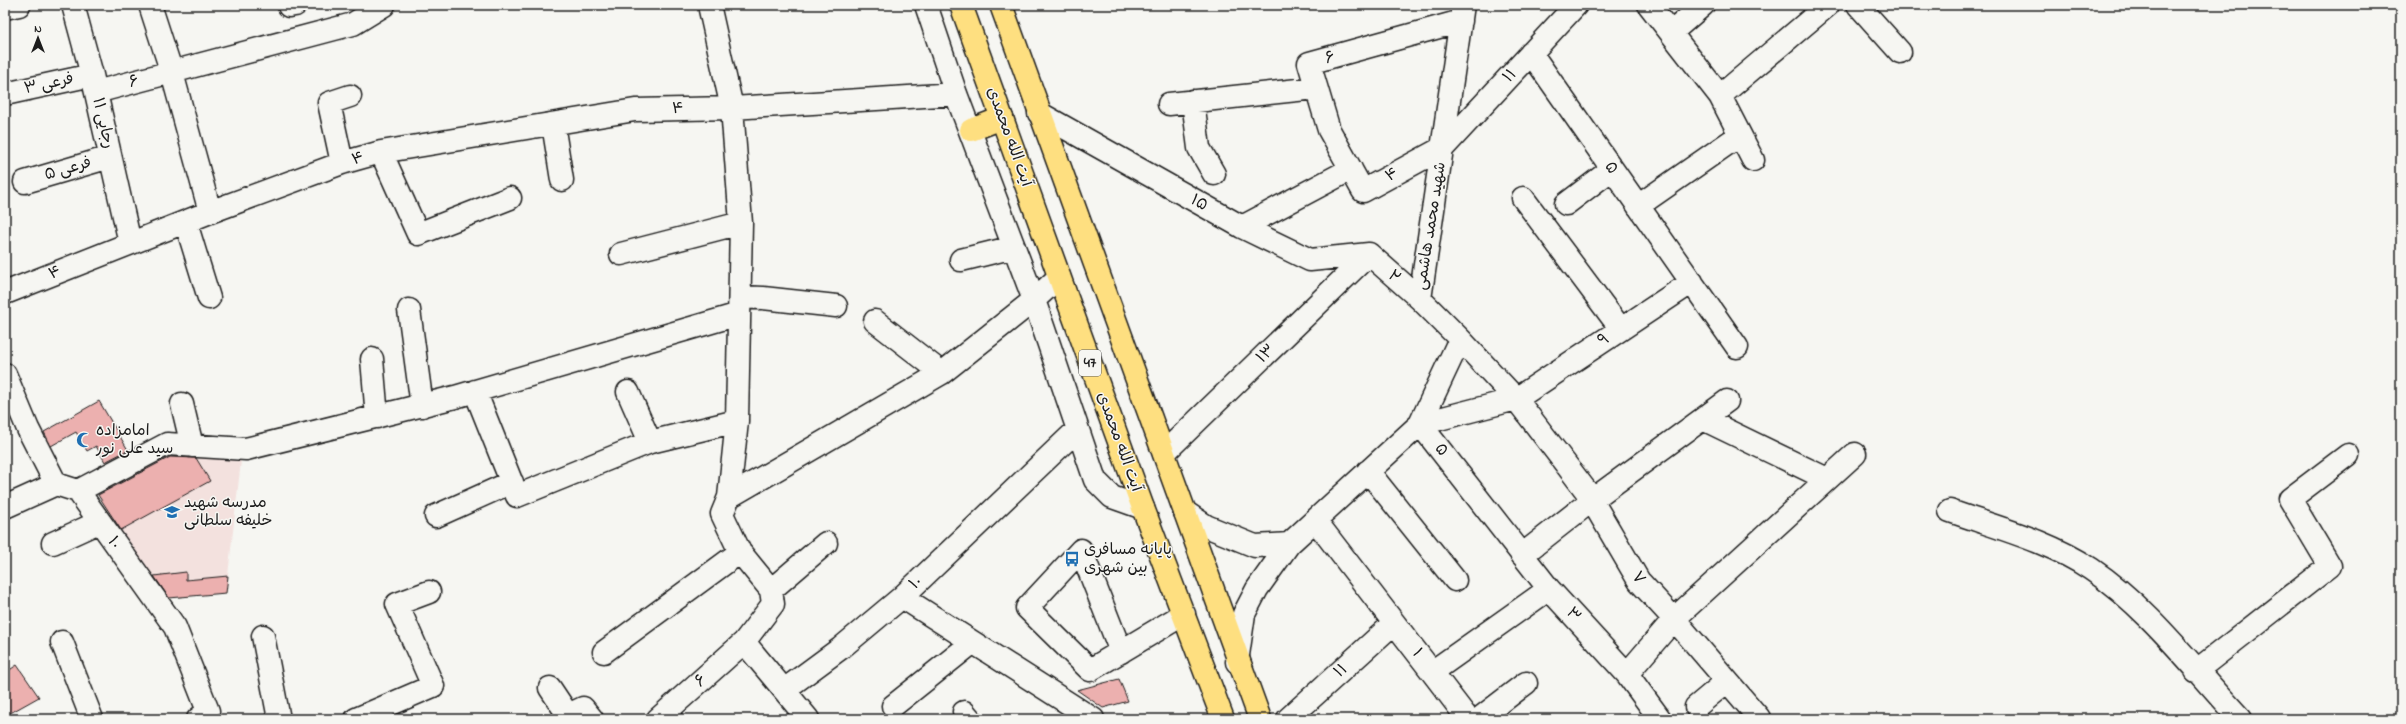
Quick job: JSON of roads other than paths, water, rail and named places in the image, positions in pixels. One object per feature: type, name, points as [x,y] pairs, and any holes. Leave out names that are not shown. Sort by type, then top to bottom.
[{"type":"main road","name":"آیت الله محمدی","points":[[961,5],[1143,508],[1223,719]]},
{"type":"main road","name":"47","points":[[1003,7],[1039,113],[1164,453],[1237,662],[1260,719]]},
{"type":"main road","points":[[971,130],[1002,118]]},
{"type":"street","points":[[5,8],[19,5]]},
{"type":"street","name":"رجایی ۱۱","points":[[73,5],[94,83],[130,243]]},
{"type":"street","points":[[150,5],[172,72],[210,212]]},
{"type":"street","name":"۶","points":[[94,83],[172,72],[384,5]]},
{"type":"street","points":[[709,5],[732,108],[741,224],[737,420],[729,497],[722,514],[740,552],[771,590],[826,543]]},
{"type":"street","points":[[926,5],[956,94],[971,130],[1034,300],[1095,480],[1112,497],[1143,508]]},
{"type":"street","name":"۱۱","points":[[1444,147],[1576,5]]},
{"type":"street","points":[[1650,5],[1720,96],[1753,160]]},
{"type":"street","points":[[1672,32],[1703,5]]},
{"type":"street","points":[[1720,96],[1828,5]]},
{"type":"street","points":[[1858,5],[1900,52]]},
{"type":"street","name":"۶","points":[[1351,169],[1329,130],[1309,63],[1462,13]]},
{"type":"street","name":"شهید محمد هاشمی","points":[[1460,339],[1420,299],[1444,147],[1462,13]]},
{"type":"street","name":"۵","points":[[1531,53],[1737,347]]},
{"type":"street","name":"فرعی ۳","points":[[5,94],[94,83]]},
{"type":"street","points":[[1169,104],[1316,88]]},
{"type":"street","name":"۴","points":[[5,293],[130,243],[186,223],[210,212],[342,163],[381,152],[635,110],[732,108],[956,94]]},
{"type":"street","points":[[342,163],[329,103],[350,96]]},
{"type":"street","points":[[1193,102],[1199,148],[1214,174]]},
{"type":"street","name":"۱۵","points":[[1039,113],[1242,227],[1310,260],[1369,254]]},
{"type":"street","points":[[552,124],[562,180]]},
{"type":"street","points":[[1638,206],[1740,135]]},
{"type":"street","name":"۴","points":[[1351,169],[1364,191],[1444,147]]},
{"type":"street","points":[[381,152],[418,234],[510,198]]},
{"type":"street","name":"فرعی ۵","points":[[25,182],[110,157]]},
{"type":"street","points":[[1242,227],[1351,169]]},
{"type":"street","points":[[1566,204],[1612,169]]},
{"type":"street","points":[[1523,198],[1621,329]]},
{"type":"street","points":[[186,223],[209,298]]},
{"type":"street","points":[[621,254],[741,224]]},
{"type":"street","points":[[961,260],[1014,247]]},
{"type":"street","name":"۱۳","points":[[1164,453],[1369,254]]},
{"type":"street","name":"۲","points":[[1369,254],[1420,299]]},
{"type":"street","points":[[729,497],[942,373],[1034,300],[1059,277]]},
{"type":"street","name":"۹","points":[[1516,399],[1692,282]]},
{"type":"street","points":[[5,507],[56,484],[78,491],[167,444],[246,450],[422,406],[474,391],[763,298],[836,306]]},
{"type":"street","points":[[409,310],[422,406]]},
{"type":"street","points":[[875,321],[942,373]]},
{"type":"street","points":[[1237,662],[1244,614],[1257,589],[1289,544],[1420,424],[1460,339]]},
{"type":"street","name":"۷","points":[[1460,339],[1516,399],[1592,500],[1638,581],[1674,619],[1759,718]]},
{"type":"street","points":[[372,359],[377,417]]},
{"type":"street","points":[[5,376],[28,429],[56,484]]},
{"type":"street","points":[[474,391],[518,496],[650,442],[737,420]]},
{"type":"street","points":[[628,392],[650,442]]},
{"type":"street","name":"۵","points":[[1516,399],[1420,424],[1522,555]]},
{"type":"street","points":[[1522,555],[1592,500],[1727,401]]},
{"type":"street","points":[[182,404],[192,446]]},
{"type":"street","points":[[1703,419],[1827,479]]},
{"type":"street","name":"۱۰","points":[[1077,430],[902,596],[972,643],[1093,719]]},
{"type":"street","points":[[1627,674],[1674,619],[1855,454]]},
{"type":"street","points":[[2196,671],[2330,566],[2290,499],[2348,455]]},
{"type":"street","points":[[1368,471],[1455,580]]},
{"type":"street","points":[[436,516],[512,482]]},
{"type":"street","name":"۱۰","points":[[78,491],[175,627],[208,712],[198,719]]},
{"type":"street","points":[[1950,511],[2041,542],[2090,569],[2137,606],[2241,719]]},
{"type":"street","points":[[1185,512],[1206,526],[1254,546],[1289,544]]},
{"type":"street","name":"۱","points":[[1315,520],[1432,672],[1549,589]]},
{"type":"street","points":[[54,543],[100,522]]},
{"type":"street","points":[[1121,652],[1082,550],[1027,608],[1090,670],[1121,652],[1184,614]]},
{"type":"street","points":[[604,652],[740,552]]},
{"type":"street","name":"۳","points":[[1522,555],[1549,589],[1627,674],[1660,719]]},
{"type":"street","name":"۶","points":[[658,719],[744,642],[773,604],[771,590]]},
{"type":"street","points":[[356,719],[433,686],[397,604],[429,592]]},
{"type":"street","points":[[784,690],[841,648],[902,596]]},
{"type":"street","name":"۱۱","points":[[1288,719],[1394,623]]},
{"type":"street","points":[[263,636],[279,719]]},
{"type":"street","points":[[62,642],[92,719]]},
{"type":"street","points":[[744,642],[808,719]]},
{"type":"street","points":[[893,706],[972,643]]},
{"type":"street","points":[[1432,672],[1468,719]]},
{"type":"street","points":[[1696,707],[1727,681]]},
{"type":"street","points":[[1478,719],[1526,682]]},
{"type":"street","points":[[550,688],[568,715],[583,708],[592,719]]},
{"type":"place","name":"امامزاده سید علی نور","points":[[84,440]]},
{"type":"place","name":"مدرسه شهید خلیفه سلطانی","points":[[172,512]]},
{"type":"place","name":"پایانه مسافری بین شهری","points":[[1072,559]]}]
